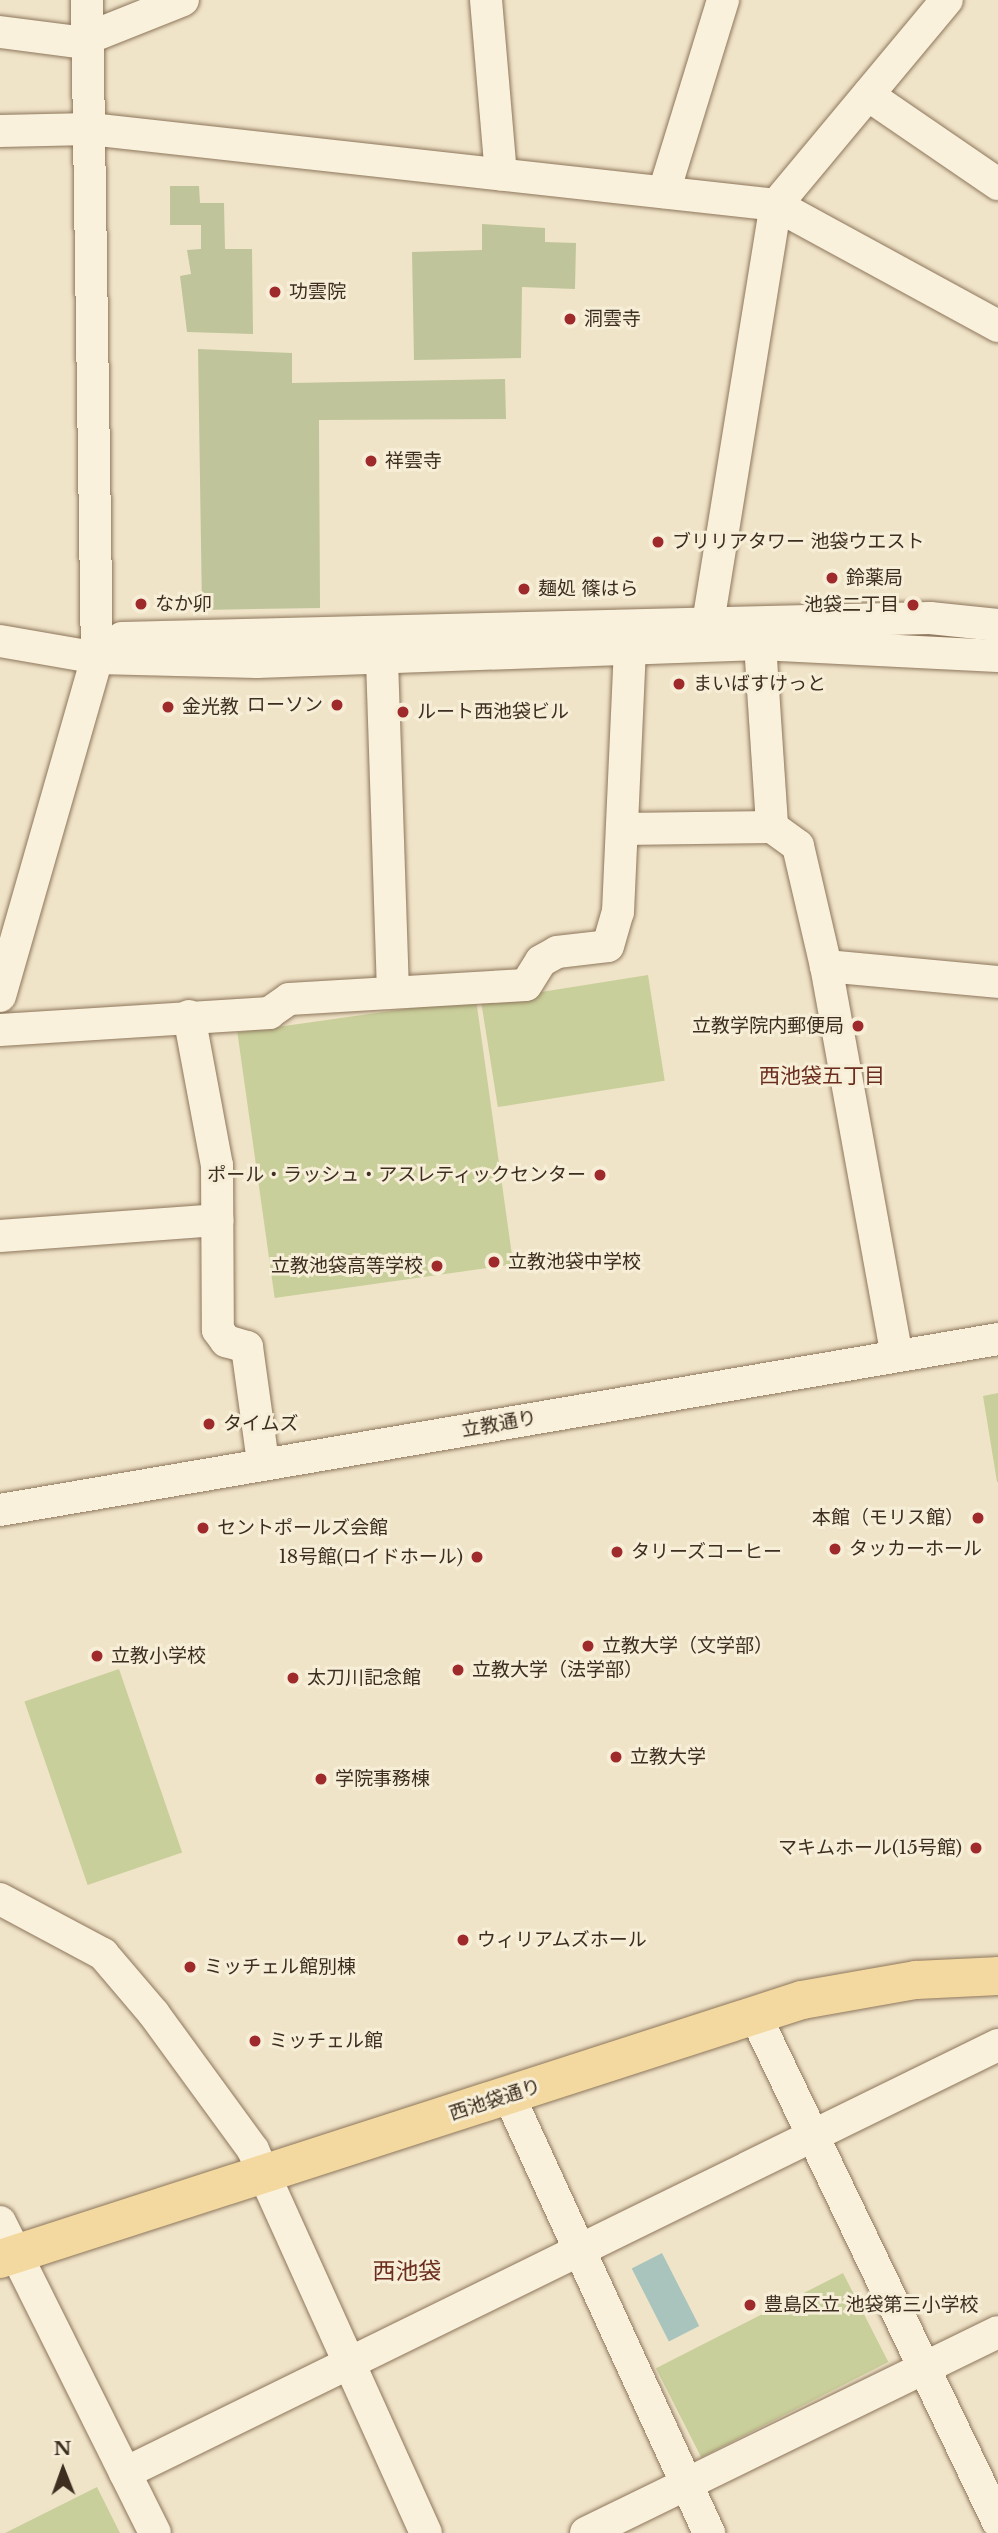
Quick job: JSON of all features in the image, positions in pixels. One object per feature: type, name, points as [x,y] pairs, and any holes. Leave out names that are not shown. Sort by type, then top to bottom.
[{"type":"main road","name":"西池袋通り","points":[[5,2245],[265,2174],[755,2015],[875,1986],[998,1976]]},
{"type":"street","points":[[0,996],[97,648],[87,0]]},
{"type":"street","points":[[0,32],[78,42],[89,33],[183,0]]},
{"type":"street","points":[[486,0],[501,174]]},
{"type":"street","points":[[664,192],[723,0]]},
{"type":"street","points":[[708,623],[776,205],[947,0]]},
{"type":"street","points":[[868,95],[998,184]]},
{"type":"street","points":[[0,131],[90,128],[776,205],[998,326]]},
{"type":"street","points":[[0,621],[97,648],[254,638],[708,623],[930,618],[996,622]]},
{"type":"street","points":[[0,641],[97,648],[382,660],[760,644],[998,656]]},
{"type":"street","points":[[760,644],[772,827]]},
{"type":"street","points":[[0,1030],[188,1016],[269,1013],[289,999],[526,985],[541,961],[557,952],[608,946],[618,912],[630,650]]},
{"type":"street","points":[[382,660],[393,991]]},
{"type":"street","points":[[622,829],[772,827],[798,846],[826,966],[897,1356]]},
{"type":"street","points":[[826,966],[998,982]]},
{"type":"street","points":[[188,1016],[217,1165],[218,1330],[226,1341],[247,1347],[263,1463]]},
{"type":"street","points":[[0,1236],[218,1220]]},
{"type":"street","name":"立教通り","points":[[0,1510],[998,1339]]},
{"type":"street","points":[[3,1904],[103,1954],[154,2014],[265,2174],[426,2533]]},
{"type":"street","points":[[755,2015],[998,2522]]},
{"type":"street","points":[[125,2473],[349,2366],[998,2045]]},
{"type":"street","points":[[509,2096],[709,2533]]},
{"type":"street","points":[[5,2245],[155,2533]]},
{"type":"street","points":[[586,2533],[998,2332]]},
{"type":"green space","points":[[170,186],[199,186],[200,203],[224,203],[225,249],[252,249],[253,334],[187,332],[180,276],[191,274],[187,250],[201,249],[201,225],[170,225]]},
{"type":"green space","points":[[482,224],[545,228],[545,242],[576,243],[575,289],[522,287],[521,358],[414,360],[412,252],[482,250]]},
{"type":"green space","points":[[198,349],[292,353],[292,383],[505,379],[506,419],[319,420],[320,608],[202,610]]},
{"type":"green space","points":[[648,975],[665,1081],[498,1107],[481,1001]]},
{"type":"green space","points":[[476,999],[513,1264],[275,1298],[237,1033]]},
{"type":"green space","points":[[998,1393],[998,1482],[997,1482],[983,1396]]},
{"type":"green space","points":[[119,1669],[182,1852],[88,1885],[24,1702]]},
{"type":"green space","points":[[843,2273],[888,2362],[701,2457],[656,2368]]},
{"type":"green space","points":[[97,2487],[120,2533],[5,2533]]},
{"type":"water","points":[[662,2253],[699,2326],[669,2341],[632,2268]]},
{"type":"place","name":"功雲院","points":[[275,292]]},
{"type":"place","name":"洞雲寺","points":[[570,319]]},
{"type":"place","name":"祥雲寺","points":[[371,461]]},
{"type":"place","name":"ブリリアタワー 池袋ウエスト","points":[[658,542]]},
{"type":"place","name":"鈴薬局","points":[[832,578]]},
{"type":"place","name":"麺処 篠はら","points":[[524,589]]},
{"type":"place","name":"なか卯","points":[[141,604]]},
{"type":"place","name":"池袋二丁目","points":[[913,605]]},
{"type":"place","name":"まいばすけっと","points":[[679,684]]},
{"type":"place","name":"ローソン","points":[[337,705]]},
{"type":"place","name":"金光教","points":[[168,707]]},
{"type":"place","name":"ルート西池袋ビル","points":[[403,712]]},
{"type":"place","name":"立教学院内郵便局","points":[[858,1026]]},
{"type":"place","name":"ポール・ラッシュ・アスレティックセンター","points":[[600,1175]]},
{"type":"place","name":"立教池袋中学校","points":[[494,1262]]},
{"type":"place","name":"立教池袋高等学校","points":[[437,1266]]},
{"type":"place","name":"タイムズ","points":[[209,1424]]},
{"type":"place","name":"本館（モリス館）","points":[[978,1518]]},
{"type":"place","name":"セントポールズ会館","points":[[203,1528]]},
{"type":"place","name":"タッカーホール","points":[[835,1549]]},
{"type":"place","name":"タリーズコーヒー","points":[[617,1552]]},
{"type":"place","name":"18号館(ロイドホール)","points":[[477,1557]]},
{"type":"place","name":"立教大学（文学部）","points":[[588,1646]]},
{"type":"place","name":"立教小学校","points":[[97,1656]]},
{"type":"place","name":"立教大学（法学部）","points":[[458,1670]]},
{"type":"place","name":"太刀川記念館","points":[[293,1678]]},
{"type":"place","name":"立教大学","points":[[616,1757]]},
{"type":"place","name":"学院事務棟","points":[[321,1779]]},
{"type":"place","name":"マキムホール(15号館)","points":[[976,1848]]},
{"type":"place","name":"ウィリアムズホール","points":[[463,1940]]},
{"type":"place","name":"ミッチェル館別棟","points":[[190,1967]]},
{"type":"place","name":"ミッチェル館","points":[[255,2041]]},
{"type":"place","name":"豊島区立 池袋第三小学校","points":[[750,2305]]},
{"type":"district","name":"西池袋五丁目","points":[[822,1076]]},
{"type":"district","name":"西池袋","points":[[407,2271]]}]
